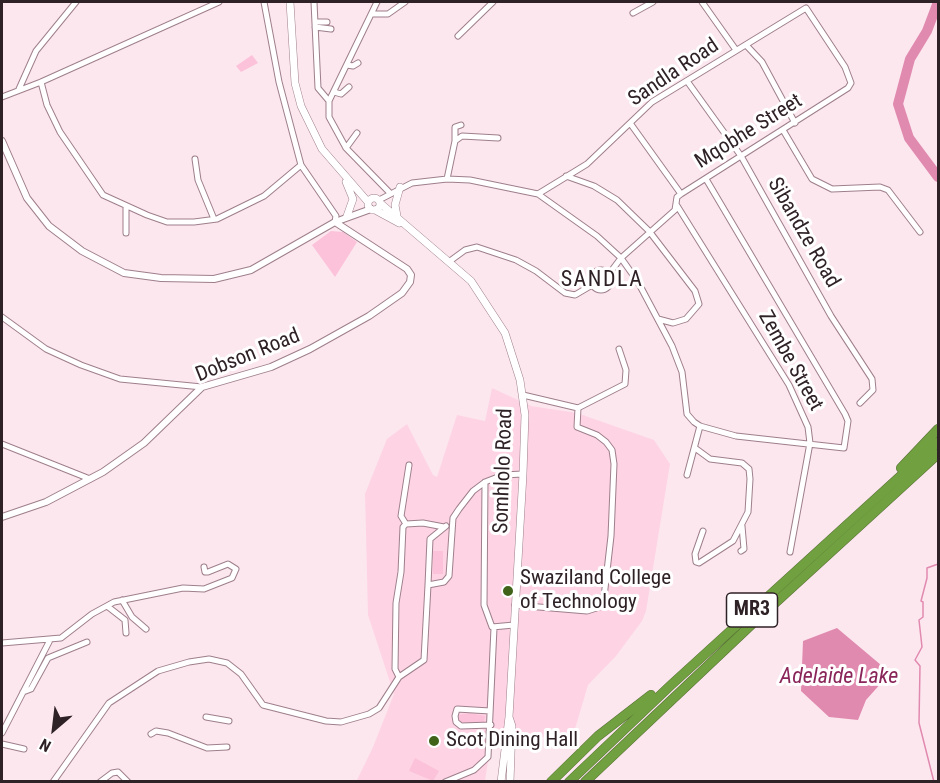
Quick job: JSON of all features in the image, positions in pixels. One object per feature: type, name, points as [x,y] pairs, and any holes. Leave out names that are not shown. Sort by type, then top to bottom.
[{"type":"highway","points":[[874,502],[888,481],[939,429]]},
{"type":"highway","name":"MR3","points":[[569,782],[702,656],[939,442]]},
{"type":"highway","name":"MR3","points":[[585,782],[939,454]]},
{"type":"highway","points":[[551,782],[598,736],[702,656]]},
{"type":"main road","name":"Somhlolo Road","points":[[290,2],[295,83],[302,106],[322,148],[346,178],[374,203],[450,261],[471,281],[500,323],[516,365],[523,395],[523,474],[509,717],[501,782]]},
{"type":"main road","points":[[346,178],[353,199],[350,215]]},
{"type":"main road","points":[[397,218],[395,208],[400,187]]},
{"type":"main road","name":"Somhlolo Road","points":[[374,203],[397,218],[411,231]]},
{"type":"main road","name":"Somhlolo Road","points":[[509,717],[512,726],[510,782]]},
{"type":"street","points":[[19,89],[36,51],[76,2]]},
{"type":"street","points":[[2,97],[41,82],[210,3],[219,2]]},
{"type":"street","points":[[264,2],[279,82],[301,165],[336,216],[335,222]]},
{"type":"street","points":[[314,2],[318,88],[329,101]]},
{"type":"street","points":[[377,2],[329,101],[328,117],[346,148],[389,192]]},
{"type":"street","points":[[396,9],[397,2]]},
{"type":"street","points":[[372,14],[388,14],[405,2]]},
{"type":"street","points":[[458,36],[493,2]]},
{"type":"street","points":[[633,13],[653,2]]},
{"type":"street","points":[[702,2],[736,50]]},
{"type":"street","name":"Sandla Road","points":[[538,194],[587,164],[652,102],[806,8]]},
{"type":"street","name":"Mqobhe Street","points":[[609,274],[621,258],[675,210],[681,194],[843,92],[851,83],[845,67],[806,8]]},
{"type":"street","points":[[315,25],[327,22]]},
{"type":"street","points":[[315,25],[331,29]]},
{"type":"street","points":[[746,45],[762,62],[795,123]]},
{"type":"street","points":[[347,66],[358,63]]},
{"type":"street","name":"Sibandze Road","points":[[687,81],[741,156],[831,316],[872,379],[873,390],[860,403]]},
{"type":"street","points":[[41,82],[47,105],[60,132],[104,195],[126,207],[167,222],[214,219],[242,209],[264,196],[301,165]]},
{"type":"street","points":[[334,92],[341,94],[349,87]]},
{"type":"street","points":[[630,123],[681,194]]},
{"type":"street","points":[[447,179],[455,128],[461,125]]},
{"type":"street","points":[[783,130],[812,179],[832,189],[880,186],[895,197],[920,232]]},
{"type":"street","points":[[346,148],[357,133]]},
{"type":"street","points":[[454,141],[462,136],[498,138]]},
{"type":"street","points":[[2,141],[27,198],[49,226],[82,251],[124,273],[161,278],[223,277],[251,270],[335,222],[374,203],[389,192],[412,183],[447,179],[470,180],[538,194],[597,236],[621,258],[658,319],[682,372],[687,414],[700,426],[736,435],[844,448],[848,421],[845,414],[706,179]]},
{"type":"street","points":[[195,159],[198,180],[214,219]]},
{"type":"street","points":[[566,177],[606,192],[649,231],[676,264],[700,301],[691,314],[680,321],[673,323],[658,319]]},
{"type":"street","name":"Zembe Street","points":[[676,204],[789,384],[808,427],[810,443],[790,552]]},
{"type":"street","points":[[126,207],[126,233]]},
{"type":"street","name":"Dobson Road","points":[[2,517],[46,502],[90,479],[144,443],[202,387],[271,367],[325,342],[402,293],[410,282],[411,275],[398,261],[335,222]]},
{"type":"street","points":[[450,261],[465,250],[477,247],[516,260],[537,271],[565,293],[575,296],[592,285]]},
{"type":"street","points":[[603,270],[609,274],[612,281],[605,290],[598,290],[592,285],[592,277],[596,272],[603,270]]},
{"type":"street","points":[[2,317],[46,349],[120,379],[202,387]]},
{"type":"street","points":[[523,395],[578,408],[625,384],[626,370],[619,349]]},
{"type":"street","points":[[515,604],[587,611],[603,606],[611,536],[614,464],[612,450],[606,442],[589,431],[577,427],[578,408]]},
{"type":"street","points":[[687,475],[700,426]]},
{"type":"street","points":[[2,444],[90,479]]},
{"type":"street","points":[[695,448],[710,459],[742,463],[748,469],[748,512],[734,541],[699,563],[696,562],[695,554],[703,531]]},
{"type":"street","points":[[406,524],[401,516],[409,465]]},
{"type":"street","points":[[428,585],[444,582],[450,576],[453,524],[459,509],[473,491],[485,482],[503,475],[523,474]]},
{"type":"street","points":[[485,482],[484,605],[489,625],[494,628],[514,625]]},
{"type":"street","points":[[406,524],[437,524],[444,527]]},
{"type":"street","points":[[399,677],[395,669],[396,603],[401,572],[402,532],[406,524]]},
{"type":"street","points":[[53,782],[109,703],[158,671],[209,659],[227,663],[241,674],[263,705],[326,721],[357,719],[379,708],[399,677],[424,660],[428,585],[427,548],[430,539],[444,527],[453,524]]},
{"type":"street","points":[[741,551],[744,549],[742,524]]},
{"type":"street","points":[[2,643],[61,638],[107,606],[122,600],[183,588],[204,589],[232,578],[236,569],[228,564],[205,572],[204,567]]},
{"type":"street","points":[[122,600],[132,617],[146,629]]},
{"type":"street","points":[[107,606],[125,620],[126,633]]},
{"type":"street","points":[[445,782],[474,770],[488,757],[494,628]]},
{"type":"street","points":[[2,732],[51,640]]},
{"type":"street","points":[[23,692],[32,689],[48,658],[87,642]]},
{"type":"street","points":[[490,711],[458,709],[455,716],[456,722],[461,726],[490,725]]},
{"type":"street","points":[[206,717],[229,722]]},
{"type":"street","points":[[151,734],[156,731],[168,733],[207,748],[227,747]]},
{"type":"street","points":[[2,744],[24,749]]},
{"type":"street","points":[[100,782],[112,773],[118,772],[128,782]]},
{"type":"shaded area","points":[[252,55],[258,63],[241,72],[236,66]]},
{"type":"shaded area","points":[[331,231],[343,232],[357,242],[335,277],[312,245]]},
{"type":"shaded area","name":"Swaziland College of Technology","points":[[492,388],[531,406],[577,413],[654,440],[670,464],[646,611],[642,621],[616,656],[588,685],[575,729],[562,736],[540,737],[493,729],[485,781],[356,782],[394,694],[368,615],[365,494],[387,439],[407,424],[433,475],[437,477],[457,415],[485,421]]},
{"type":"shaded area","points":[[433,551],[443,551],[443,574],[433,574]]},
{"type":"shaded area","points":[[470,713],[485,716],[484,725],[460,722],[458,715]]},
{"type":"shaded area","points":[[415,758],[439,771],[433,781],[409,771]]},
{"type":"water","name":"Adelaide Lake","points":[[837,628],[881,665],[883,681],[866,700],[858,720],[829,717],[801,691],[803,641]]},
{"type":"waterway","points":[[938,2],[927,31],[910,59],[898,104],[909,138],[938,177]]},
{"type":"waterway","points":[[934,782],[919,723],[920,666],[915,660],[922,647],[919,620],[923,617],[923,602],[921,601],[927,568],[938,564]]},
{"type":"place","name":"Swaziland College of Technology","points":[[508,591]]},
{"type":"place","name":"Scot Dining Hall","points":[[434,741]]},
{"type":"district","name":"SANDLA","points":[[602,280]]}]
